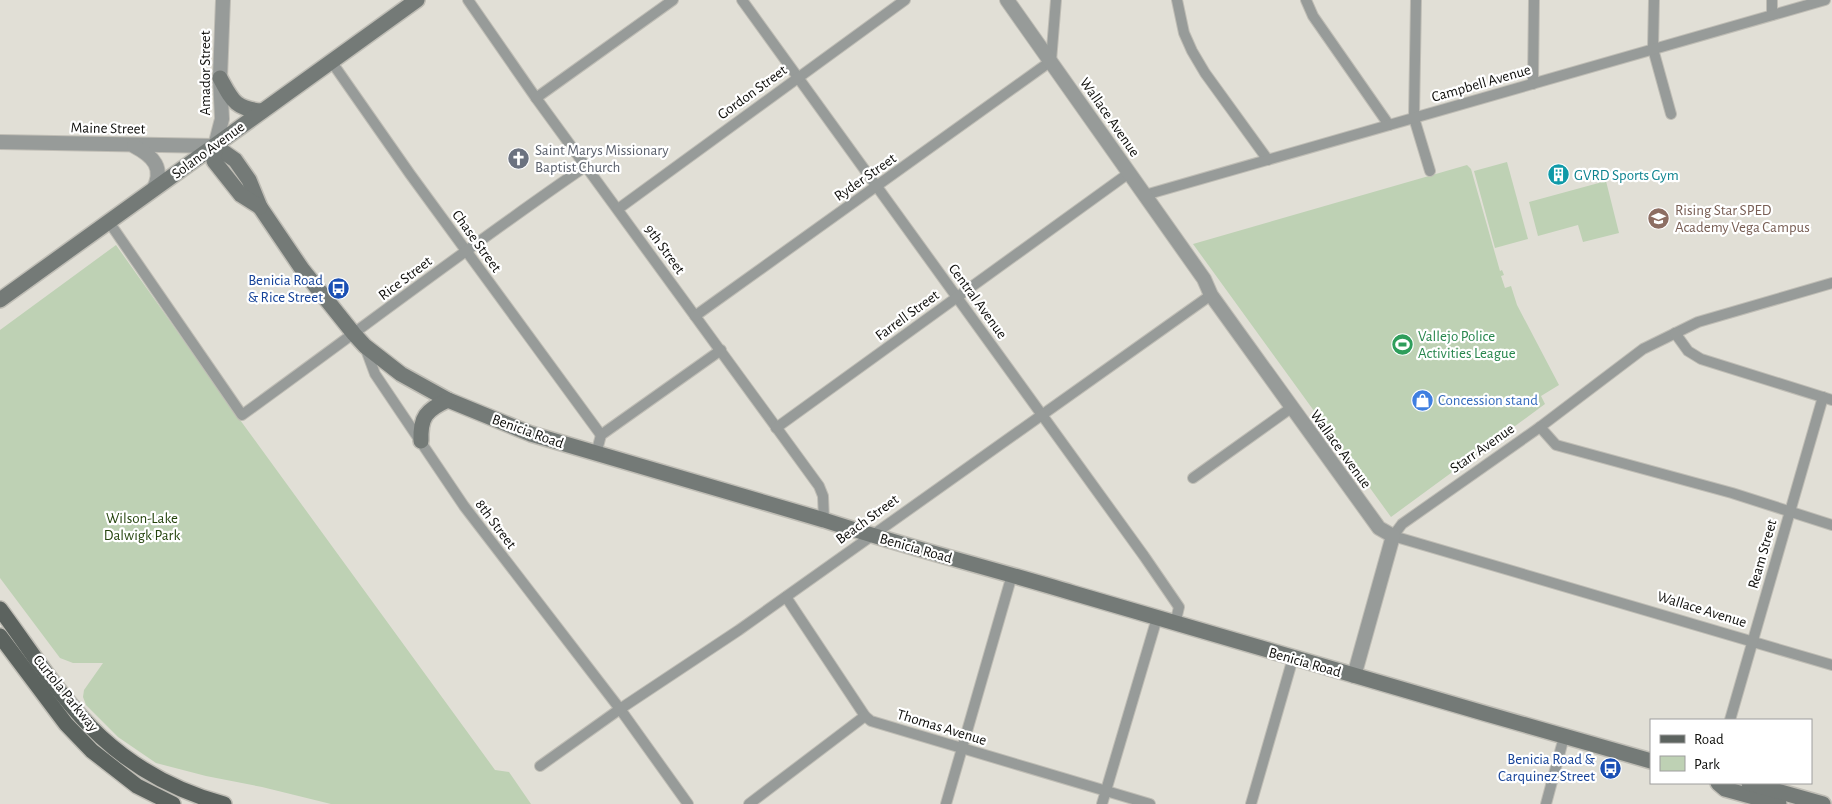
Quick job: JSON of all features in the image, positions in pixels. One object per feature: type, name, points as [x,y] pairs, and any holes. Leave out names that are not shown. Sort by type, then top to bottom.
[{"type":"main road","name":"Solano Avenue","points":[[0,300],[417,0]]},
{"type":"main road","points":[[220,78],[239,107],[262,111]]},
{"type":"main road","name":"Benicia Road","points":[[215,146],[235,160],[249,180],[260,207],[302,269],[365,346],[401,374],[448,400],[531,434],[596,454],[1650,762]]},
{"type":"main road","points":[[421,441],[420,427],[424,417],[433,407],[448,400]]},
{"type":"main road","name":"Curtola Parkway","points":[[0,609],[74,708],[102,738],[143,769],[168,783],[224,804]]},
{"type":"main road","name":"Curtola Parkway","points":[[0,636],[66,724],[92,751],[137,786],[172,804]]},
{"type":"main road","points":[[1719,784],[1725,789],[1779,804]]},
{"type":"main road","points":[[1753,784],[1823,804]]},
{"type":"street","name":"Amador Street","points":[[215,146],[222,119],[220,78],[223,0]]},
{"type":"street","name":"9th Street","points":[[468,0],[536,98],[819,486],[823,496],[824,520]]},
{"type":"street","points":[[536,98],[673,0]]},
{"type":"street","name":"Central Avenue","points":[[742,0],[1179,607],[1176,624]]},
{"type":"street","name":"Gordon Street","points":[[618,209],[905,0]]},
{"type":"street","name":"Wallace Avenue","points":[[1007,0],[1052,61],[1204,279],[1210,295],[1379,528],[1393,536],[1832,664]]},
{"type":"street","points":[[1052,61],[1056,0]]},
{"type":"street","points":[[1177,0],[1184,33],[1192,51],[1205,73],[1268,160]]},
{"type":"street","points":[[1306,0],[1313,16],[1389,125]]},
{"type":"street","points":[[1416,0],[1414,118],[1430,171]]},
{"type":"street","points":[[1533,84],[1534,0]]},
{"type":"street","points":[[1654,0],[1653,49],[1671,114]]},
{"type":"street","points":[[1772,0],[1772,15]]},
{"type":"street","name":"Campbell Avenue","points":[[1145,195],[1825,0]]},
{"type":"street","name":"Chase Street","points":[[331,61],[466,251],[602,436]]},
{"type":"street","name":"Ryder Street","points":[[695,316],[1052,61]]},
{"type":"street","name":"Maine Street","points":[[0,142],[215,146]]},
{"type":"street","points":[[131,145],[149,154],[154,161],[157,174],[156,185],[153,190]]},
{"type":"street","name":"Rice Street","points":[[109,222],[242,415],[466,251],[586,166]]},
{"type":"street","name":"Farrell Street","points":[[776,428],[1129,172]]},
{"type":"street","name":"Starr Avenue","points":[[1354,676],[1393,536],[1402,524],[1540,427],[1643,349],[1698,322],[1832,283]]},
{"type":"street","name":"Beach Street","points":[[540,766],[786,596],[1210,295]]},
{"type":"street","points":[[1675,333],[1688,351],[1701,359],[1828,398]]},
{"type":"street","name":"8th Street","points":[[365,346],[376,374],[464,506],[620,709],[688,804]]},
{"type":"street","points":[[596,454],[602,436],[721,350]]},
{"type":"street","name":"Ream Street","points":[[1730,719],[1790,512],[1828,398]]},
{"type":"street","points":[[1193,478],[1291,408]]},
{"type":"street","points":[[1540,427],[1556,445],[1732,493],[1832,524]]},
{"type":"street","points":[[946,804],[1012,575]]},
{"type":"street","points":[[749,804],[865,716],[786,596]]},
{"type":"street","points":[[1102,804],[1157,618]]},
{"type":"street","points":[[1251,804],[1293,658]]},
{"type":"street","name":"Thomas Avenue","points":[[865,716],[872,721],[1150,804]]},
{"type":"street","points":[[1546,804],[1564,737]]},
{"type":"green space","points":[[1507,162],[1528,239],[1495,248],[1474,171]]},
{"type":"green space","name":"Vallejo Police Activities League","points":[[1467,165],[1471,169],[1500,271],[1502,270],[1504,275],[1501,276],[1505,288],[1511,286],[1517,305],[1559,385],[1541,396],[1545,404],[1391,517],[1193,244]]},
{"type":"green space","points":[[1606,181],[1619,233],[1583,242],[1578,225],[1538,236],[1529,202]]},
{"type":"green space","name":"Wilson-Lake Dalwigk Park","points":[[116,245],[243,424],[495,770],[509,772],[531,804],[331,804],[156,763],[118,737],[86,705],[83,697],[84,690],[103,663],[73,663],[60,658],[0,578],[0,330]]},
{"type":"place","name":"Saint Marys Missionary Baptist Church","points":[[519,159]]},
{"type":"place","name":"GVRD Sports Gym","points":[[1558,175]]},
{"type":"place","name":"Rising Star SPED Academy Vega Campus","points":[[1659,219]]},
{"type":"place","name":"Benicia Road & Rice Street","points":[[339,289]]},
{"type":"place","name":"Vallejo Police Activities League","points":[[1402,345]]},
{"type":"place","name":"Concession stand","points":[[1422,400]]},
{"type":"place","name":"Benicia Road & Carquinez Street","points":[[1611,768]]}]
